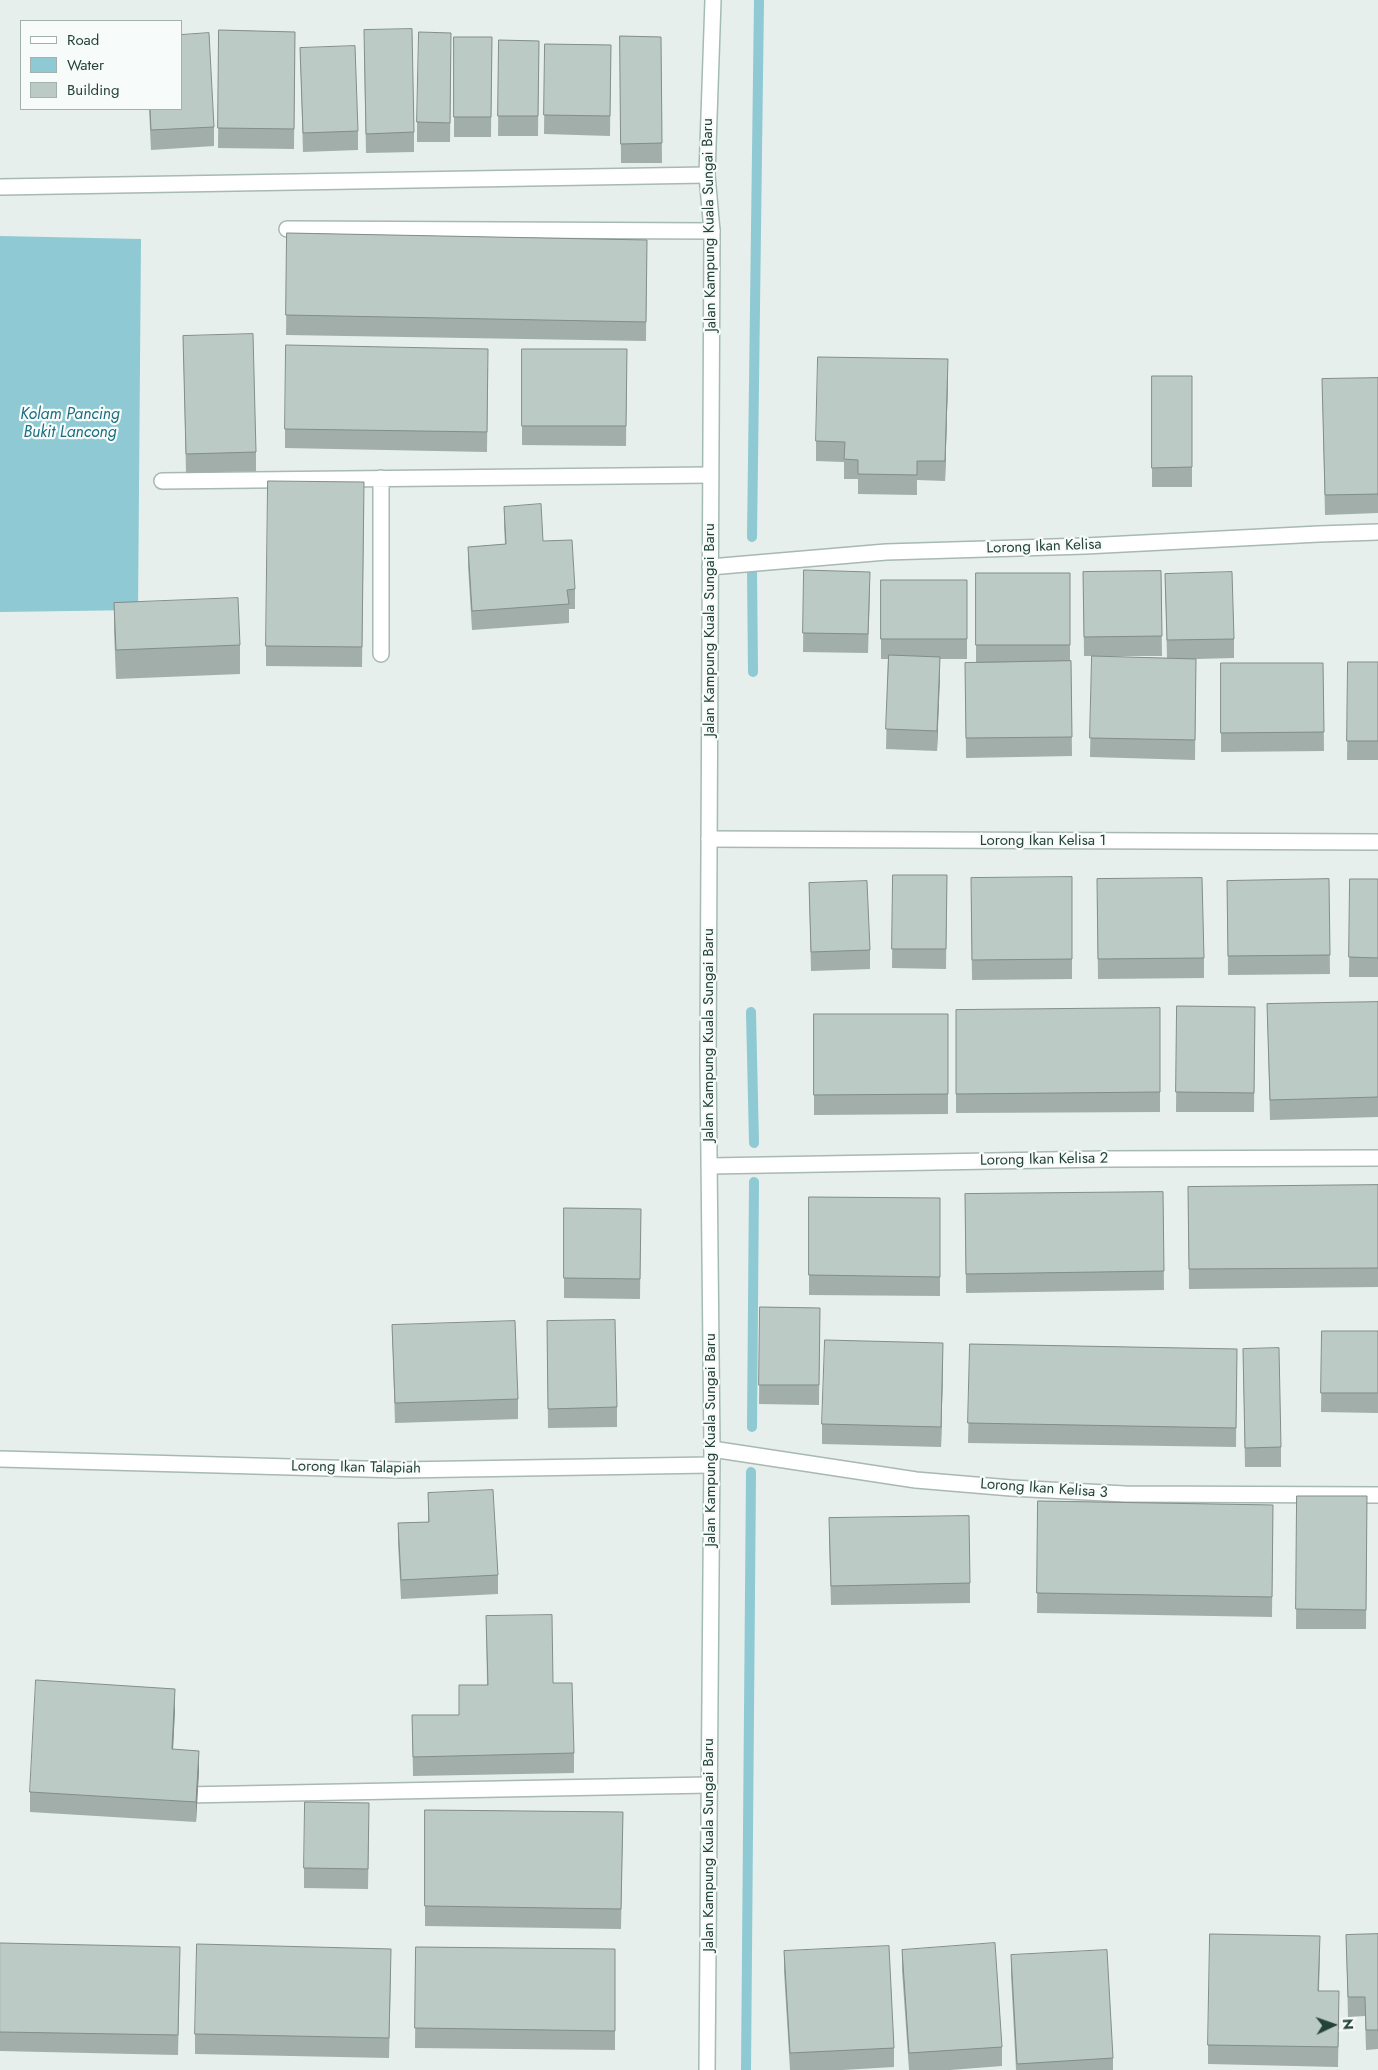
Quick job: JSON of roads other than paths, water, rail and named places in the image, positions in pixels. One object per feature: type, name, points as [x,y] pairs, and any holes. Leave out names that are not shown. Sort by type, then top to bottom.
[{"type":"street","name":"Jalan Kampung Kuala Sungai Baru","points":[[707,2070],[712,1449],[709,839],[712,231],[707,175],[713,0]]},
{"type":"street","points":[[0,187],[707,175]]},
{"type":"street","points":[[287,230],[712,231]]},
{"type":"street","points":[[162,481],[710,475]]},
{"type":"street","points":[[381,478],[381,654]]},
{"type":"street","name":"Lorong Ikan Kelisa","points":[[710,567],[886,552],[1085,546],[1378,532]]},
{"type":"street","name":"Lorong Ikan Kelisa 1","points":[[709,839],[1378,842]]},
{"type":"street","name":"Lorong Ikan Kelisa 2","points":[[710,1166],[1104,1159],[1378,1158]]},
{"type":"street","name":"Lorong Ikan Kelisa 3","points":[[712,1449],[916,1480],[1011,1488],[1125,1494],[1378,1495]]},
{"type":"street","name":"Lorong Ikan Talapiah","points":[[0,1459],[400,1470],[711,1465]]},
{"type":"street","points":[[184,1795],[709,1785]]},
{"type":"water","name":"Kolam Pancing Bukit Lancong","points":[[0,236],[141,239],[138,610],[0,612]]},
{"type":"waterway","points":[[752,537],[759,0]]},
{"type":"waterway","points":[[752,570],[753,672]]},
{"type":"waterway","points":[[751,1012],[754,1143]]},
{"type":"waterway","points":[[752,1427],[754,1182]]},
{"type":"waterway","points":[[746,2070],[751,1472]]}]
